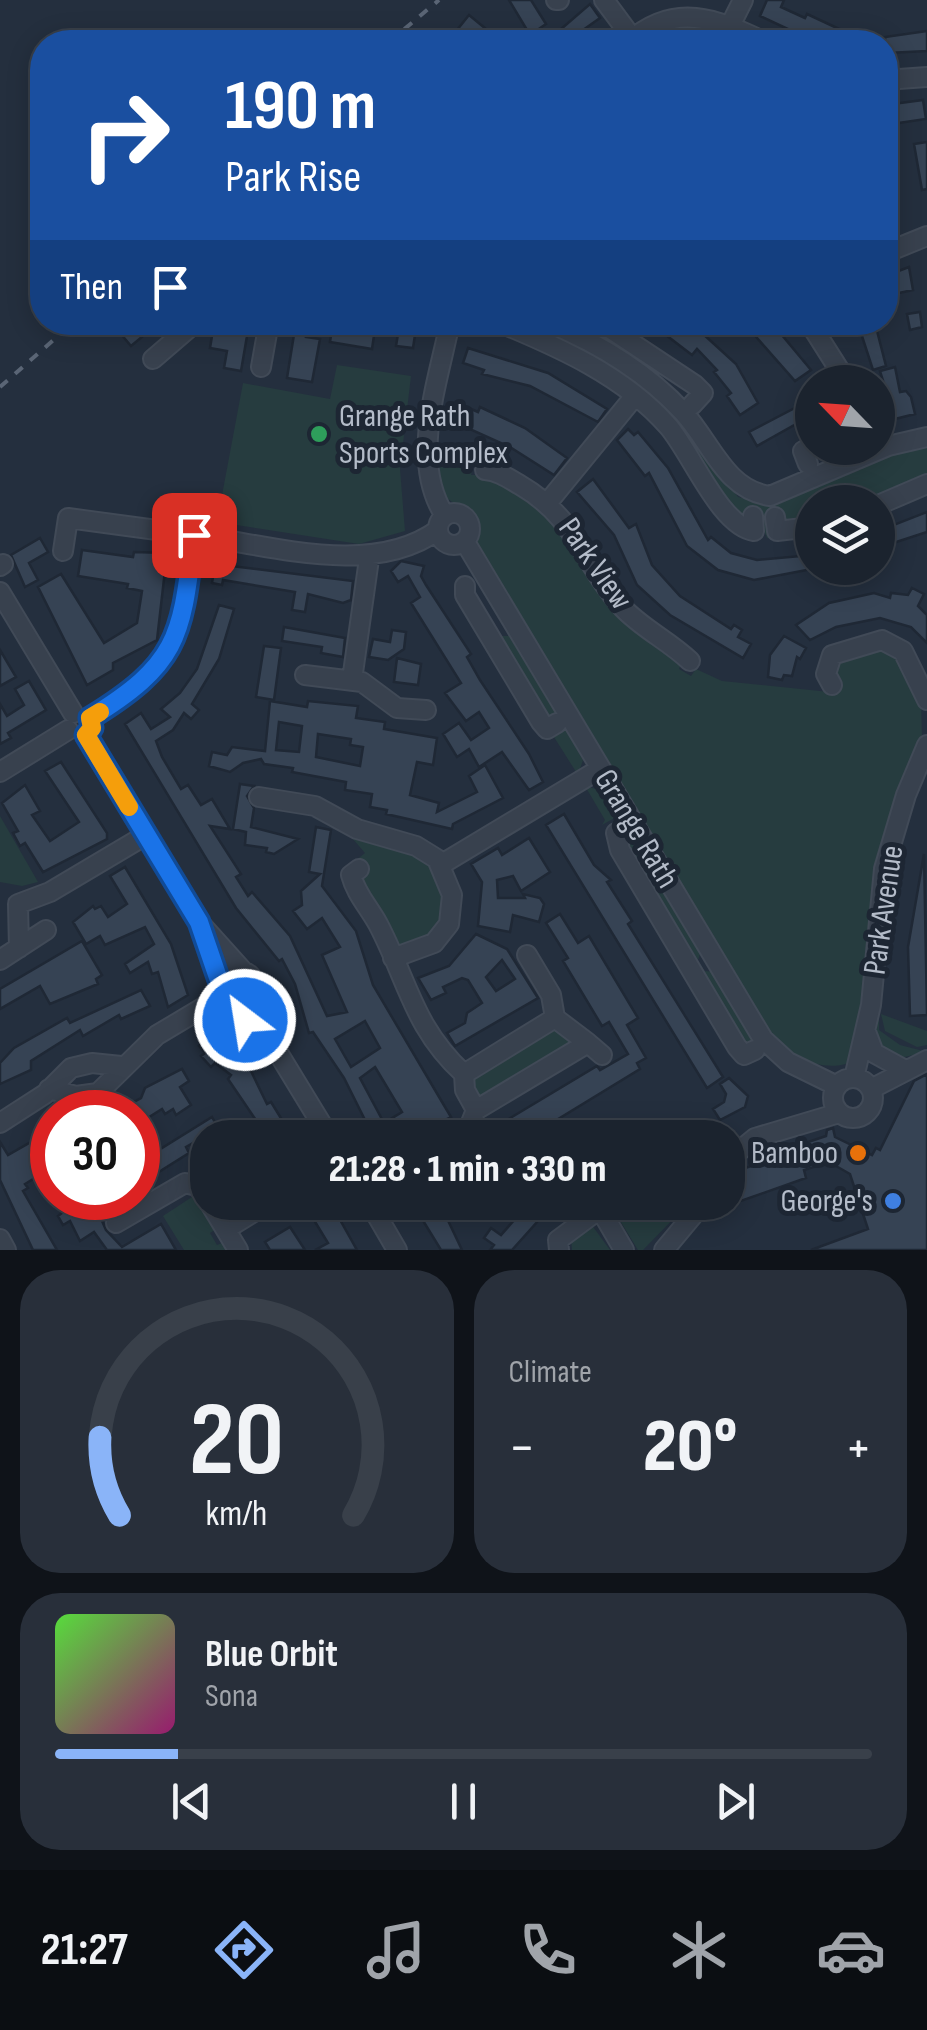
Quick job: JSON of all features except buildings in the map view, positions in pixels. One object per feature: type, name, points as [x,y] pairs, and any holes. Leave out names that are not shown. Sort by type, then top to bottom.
[{"type":"street","points":[[604,0],[624,30]]},
{"type":"street","points":[[730,26],[743,0]]},
{"type":"street","points":[[647,30],[682,16],[704,16],[739,30]]},
{"type":"street","points":[[898,79],[927,77]]},
{"type":"street","points":[[898,245],[927,236]]},
{"type":"street","points":[[153,359],[181,335]]},
{"type":"street","points":[[261,367],[267,335]]},
{"type":"street","points":[[63,551],[68,518],[370,559],[423,542],[442,523],[455,513],[468,522],[470,532],[465,542],[446,543],[442,523],[426,462],[448,335]]},
{"type":"street","points":[[528,335],[580,358],[634,397],[669,427],[732,522],[754,531],[753,516]]},
{"type":"street","points":[[574,335],[602,348],[688,409],[736,482],[752,494],[770,496],[830,465]]},
{"type":"street","points":[[602,348],[604,335]]},
{"type":"street","points":[[619,335],[704,393],[669,427]]},
{"type":"street","points":[[817,335],[836,365]]},
{"type":"street","name":"Park View","points":[[549,501],[634,397]]},
{"type":"street","points":[[895,438],[927,437]]},
{"type":"street","name":"Park View","points":[[485,470],[495,471],[549,501],[569,524],[616,600],[647,630],[690,661]]},
{"type":"street","points":[[895,497],[927,484]]},
{"type":"street","points":[[775,518],[777,531],[795,529]]},
{"type":"street","points":[[0,772],[140,686],[171,648],[181,624],[194,535]]},
{"type":"street","name":"Grange Rath","points":[[465,542],[767,1044],[788,1062],[872,1089]]},
{"type":"street","points":[[352,680],[370,559]]},
{"type":"street","points":[[465,586],[464,596],[488,636],[552,726]]},
{"type":"street","points":[[0,592],[199,922],[249,979],[276,1051]]},
{"type":"street","points":[[488,636],[512,622]]},
{"type":"street","points":[[832,685],[826,674],[832,655],[882,640],[904,651],[927,700]]},
{"type":"street","points":[[305,675],[352,680],[368,685],[397,708],[426,710]]},
{"type":"street","name":"Park Avenue","points":[[846,1082],[866,1032],[884,869],[906,795],[927,745]]},
{"type":"street","points":[[442,864],[600,769]]},
{"type":"street","points":[[259,797],[314,806],[366,833],[416,846],[442,864],[452,894],[449,924],[434,943],[393,958]]},
{"type":"street","points":[[616,833],[620,850],[692,970],[749,1052]]},
{"type":"street","points":[[19,948],[9,901],[50,892],[146,835]]},
{"type":"street","points":[[358,869],[352,875],[355,890],[393,958],[401,984],[443,1056],[464,1074],[473,1118],[595,1049],[555,1018],[551,995],[527,954]]},
{"type":"street","points":[[199,922],[227,994],[276,1051],[319,1120]]},
{"type":"street","points":[[0,960],[46,930]]},
{"type":"street","points":[[692,970],[714,958]]},
{"type":"street","points":[[49,1088],[76,1096],[98,1093],[121,1066],[158,1035],[227,994],[234,972],[249,979]]},
{"type":"street","points":[[227,994],[249,1000],[249,979]]},
{"type":"street","points":[[464,1074],[555,1018]]},
{"type":"street","points":[[866,1032],[874,1053],[905,1070]]},
{"type":"street","points":[[745,1146],[754,1138],[839,1113],[851,1118],[864,1115],[872,1104],[872,1089],[927,1060]]},
{"type":"street","points":[[0,1123],[79,1065],[121,1066]]},
{"type":"street","points":[[839,1113],[833,1097],[846,1082]]},
{"type":"street","points":[[116,1223],[185,1184],[190,1185]]},
{"type":"street","points":[[220,1220],[238,1250]]},
{"type":"street","points":[[226,1229],[241,1220]]},
{"type":"street","points":[[380,1220],[398,1250]]},
{"type":"street","points":[[559,1250],[558,1240],[581,1220]]},
{"type":"street","points":[[610,1220],[624,1250]]},
{"type":"street","points":[[664,1250],[689,1220]]},
{"type":"street","points":[[0,1239],[6,1250]]},
{"type":"green space","name":"Grange Rath Sports Complex","points":[[337,365],[411,376],[400,469],[405,531],[359,544],[217,522],[243,383],[330,399]]},
{"type":"green space","points":[[684,428],[738,497],[764,503],[795,491],[795,523],[787,524],[781,516],[773,538],[767,538],[762,526],[739,521],[680,432]]},
{"type":"green space","points":[[436,447],[438,454],[472,471],[471,475],[483,475],[531,497],[681,664],[679,669],[691,676],[696,669],[722,681],[839,693],[842,680],[831,670],[846,654],[892,648],[921,701],[922,738],[849,1063],[819,1065],[774,1043],[479,555],[476,519],[441,494]]},
{"type":"green space","points":[[927,448],[927,477],[895,490],[895,485],[811,485],[863,465],[895,465],[895,452],[904,449]]},
{"type":"green space","points":[[501,636],[509,636],[557,715],[546,717]]},
{"type":"green space","points":[[566,730],[583,760],[578,775],[554,737]]},
{"type":"green space","points":[[585,786],[603,791],[618,816],[602,825],[605,820]]},
{"type":"green space","points":[[0,816],[38,882],[22,886],[0,882]]},
{"type":"green space","points":[[346,831],[409,852],[426,861],[438,874],[445,890],[444,910],[435,935],[399,949],[361,888],[355,861],[365,853]]},
{"type":"green space","points":[[630,833],[701,951],[698,960],[622,838]]},
{"type":"green space","points":[[705,971],[714,972],[755,1042],[741,1044],[702,976]]},
{"type":"green space","points":[[879,1002],[879,1030],[900,1045],[927,1052],[891,1060],[872,1037]]},
{"type":"green space","points":[[881,1014],[927,1031],[927,1045],[917,1047],[885,1031]]},
{"type":"green space","points":[[554,1027],[569,1037],[569,1044],[483,1099],[474,1092],[474,1076]]},
{"type":"green space","points":[[190,1198],[190,1220],[210,1220],[216,1229],[210,1233],[217,1245],[224,1242],[228,1250],[184,1250],[163,1216]]},
{"type":"green space","points":[[620,1220],[672,1220],[643,1250],[638,1250]]},
{"type":"green space","points":[[591,1224],[610,1250],[572,1250],[571,1238]]},
{"type":"railway","points":[[403,30],[439,0]]},
{"type":"railway","points":[[0,387],[59,335]]},
{"type":"slow traffic","points":[[100,712],[90,718],[92,728],[86,735],[129,807]]},
{"type":"place","name":"Grange Rath Sports Complex","points":[[319,434]]},
{"type":"place","name":"Bamboo","points":[[858,1153]]},
{"type":"place","name":"George's","points":[[893,1201]]},
{"type":"route","points":[[194,535],[181,624],[171,648],[140,686],[90,718],[92,728],[86,735],[199,922],[223,982],[224,995],[235,1003],[245,1020]]}]
